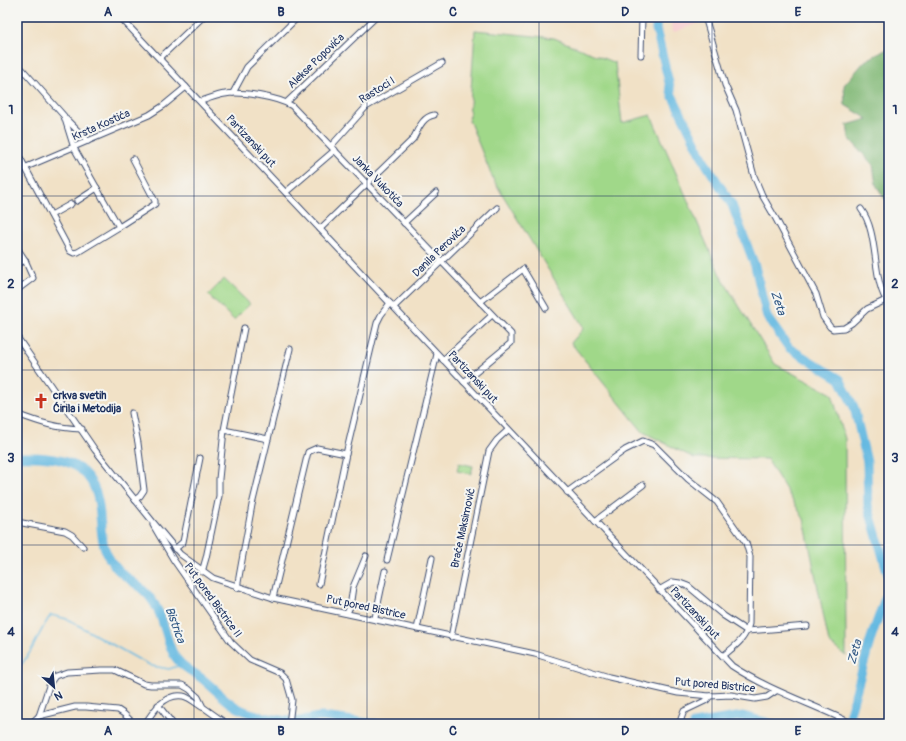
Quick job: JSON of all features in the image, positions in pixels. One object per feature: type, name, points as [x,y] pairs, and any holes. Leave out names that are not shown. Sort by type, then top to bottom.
[{"type":"street","name":"Partizanski put","points":[[120,17],[722,656],[737,670],[754,680],[776,691],[854,724]]},
{"type":"street","points":[[160,58],[203,17]]},
{"type":"street","points":[[233,93],[247,66],[298,17]]},
{"type":"street","name":"Alekse Popovića","points":[[287,102],[376,17]]},
{"type":"street","points":[[641,55],[642,17]]},
{"type":"street","points":[[706,20],[725,85],[736,110],[754,176],[762,195],[816,294],[823,317],[827,324],[833,329],[848,326],[867,309],[888,302],[876,259],[871,230],[867,217],[860,209]]},
{"type":"street","name":"Rastoci I","points":[[286,192],[332,148],[366,107],[442,63]]},
{"type":"street","points":[[23,70],[88,141]]},
{"type":"street","name":"Krsta Kostića","points":[[17,171],[74,148],[148,115],[163,106],[186,86]]},
{"type":"street","points":[[201,102],[224,94],[233,93],[287,102]]},
{"type":"street","name":"Janka Vukotića","points":[[287,102],[511,334],[512,338],[506,347],[464,382]]},
{"type":"street","points":[[320,229],[413,140],[423,121],[429,116],[434,115]]},
{"type":"street","points":[[64,116],[74,148],[118,227]]},
{"type":"street","points":[[17,152],[70,251],[74,253],[78,252],[155,204],[155,201],[133,159]]},
{"type":"street","points":[[77,201],[97,188]]},
{"type":"street","points":[[404,223],[436,193]]},
{"type":"street","points":[[52,215],[71,204]]},
{"type":"street","name":"Danila Perovića","points":[[318,584],[346,454],[381,315],[442,262],[497,208]]},
{"type":"street","points":[[17,248],[25,260],[33,278],[17,290]]},
{"type":"street","points":[[17,264],[25,260]]},
{"type":"street","points":[[480,302],[523,269],[546,308]]},
{"type":"street","points":[[443,360],[492,315]]},
{"type":"street","points":[[202,572],[219,496],[219,479],[224,430],[244,328]]},
{"type":"street","name":"Put pored Bistrice","points":[[17,337],[96,450],[135,500],[180,554],[212,578],[237,588],[273,598],[375,618],[451,637],[552,658],[609,677],[678,694],[710,696],[731,695],[755,700],[776,691]]},
{"type":"street","points":[[237,588],[252,505],[290,349]]},
{"type":"street","points":[[387,560],[437,354]]},
{"type":"street","points":[[132,413],[138,443],[144,490],[135,500]]},
{"type":"street","points":[[17,414],[48,425],[69,429],[82,428]]},
{"type":"street","points":[[224,430],[268,439]]},
{"type":"street","name":"Braće Maksimović","points":[[451,637],[489,451],[497,440],[508,430]]},
{"type":"street","points":[[568,492],[606,462],[643,441],[654,445],[688,480],[717,502],[746,543],[750,557],[749,624],[741,642],[722,656]]},
{"type":"street","points":[[273,598],[308,452],[317,448],[346,454]]},
{"type":"street","points":[[176,549],[183,542],[200,458]]},
{"type":"street","points":[[595,520],[643,485]]},
{"type":"street","points":[[17,522],[65,531],[72,535],[83,547]]},
{"type":"street","name":"Put pored Bistrice II","points":[[153,522],[156,532],[173,559],[231,642],[250,660],[280,673],[286,679],[292,700],[289,724]]},
{"type":"street","points":[[173,559],[180,554]]},
{"type":"street","points":[[347,613],[350,607],[353,587],[366,556]]},
{"type":"street","points":[[417,629],[432,558]]},
{"type":"street","points":[[375,618],[385,571]]},
{"type":"street","points":[[660,590],[673,582],[680,582],[688,586],[724,616],[747,631],[807,626]]},
{"type":"street","points":[[39,716],[50,683],[55,676],[67,672],[101,670],[115,670],[144,684],[182,686],[198,697],[203,707]]},
{"type":"street","points":[[145,724],[158,705],[173,697],[183,696],[203,707],[227,724]]},
{"type":"street","points":[[682,721],[684,711],[707,700],[710,696]]},
{"type":"street","points":[[158,705],[172,724]]},
{"type":"street","points":[[30,724],[39,716],[75,707],[118,710],[134,724]]},
{"type":"shaded area","points":[[671,17],[715,17],[672,33]]},
{"type":"green space","points":[[475,30],[554,38],[615,63],[622,123],[651,115],[720,275],[775,364],[832,394],[845,439],[846,656],[829,643],[804,519],[767,459],[694,458],[643,432],[571,343],[584,328],[493,179],[469,120]]},
{"type":"green space","points":[[889,48],[889,199],[885,199],[876,185],[873,165],[849,138],[847,125],[868,119],[845,105],[844,85],[865,61]]},
{"type":"green space","points":[[224,279],[250,304],[234,320],[208,295]]},
{"type":"green space","points":[[459,463],[473,466],[471,474],[457,471]]},
{"type":"waterway","name":"Zeta","points":[[657,17],[656,29],[672,95],[706,164],[732,205],[755,266],[767,317],[789,348],[840,379],[854,407],[867,462],[868,506],[889,578]]},
{"type":"waterway","name":"Bistrica","points":[[17,457],[44,457],[68,462],[87,475],[98,500],[103,543],[112,563],[144,591],[154,602],[169,644],[178,661],[205,681],[230,703],[245,711],[260,716],[277,719],[299,721],[322,717],[376,724]]},
{"type":"waterway","name":"Zeta","points":[[847,724],[871,638],[889,587]]},
{"type":"waterway","points":[[17,669],[27,657],[42,628],[51,615],[67,619],[152,666],[169,669],[181,665]]},
{"type":"waterway","name":"Bistrica","points":[[693,724],[743,716],[773,724]]},
{"type":"place","name":"crkva svetih Ćirila i Metodija","points":[[41,401]]}]
